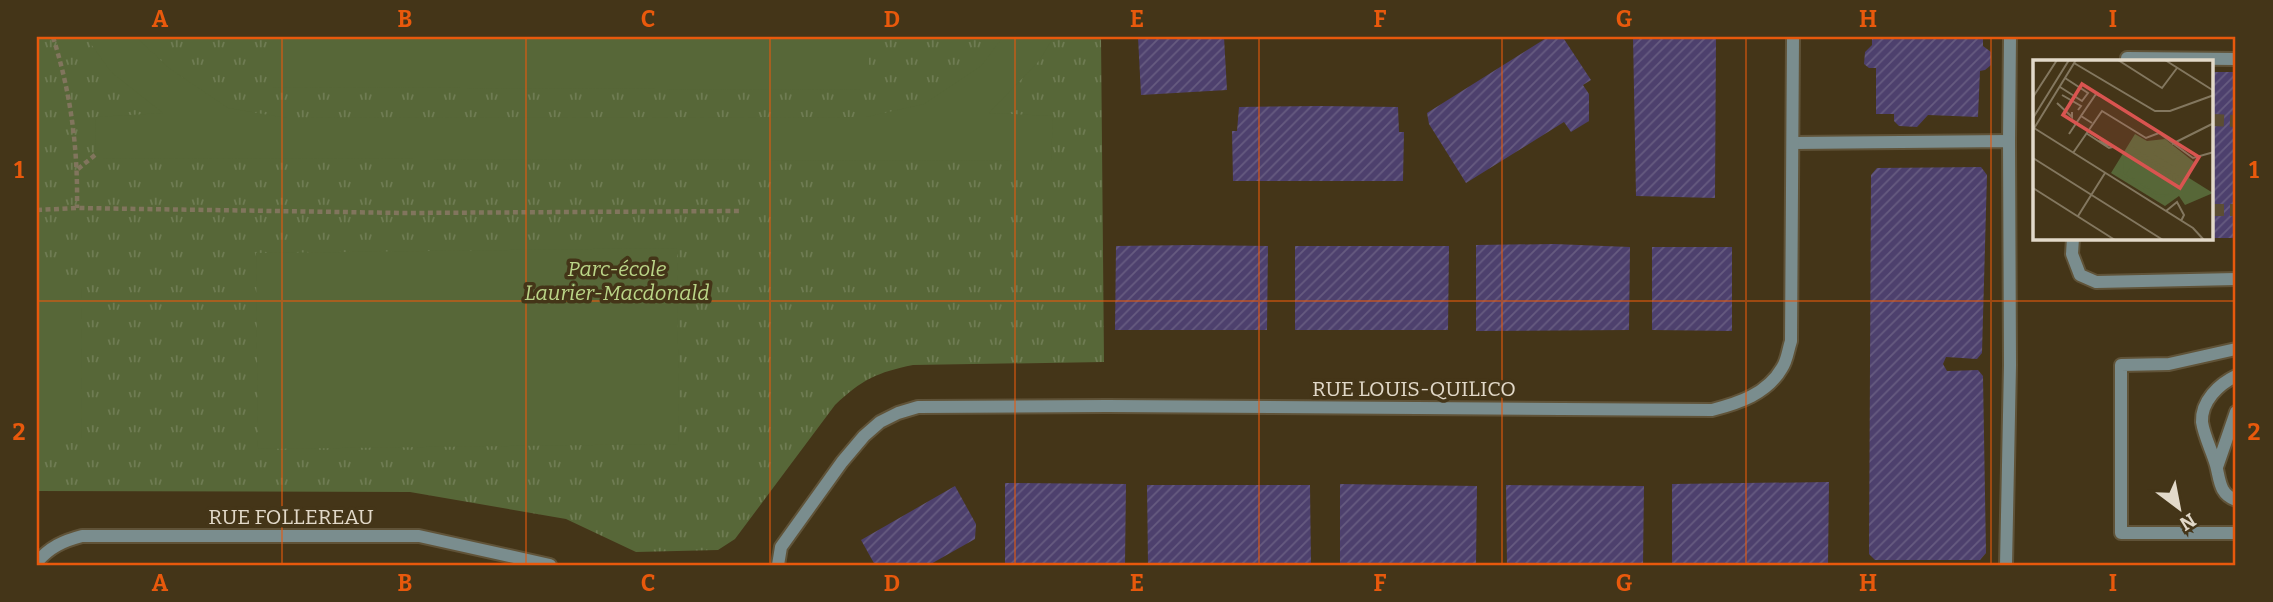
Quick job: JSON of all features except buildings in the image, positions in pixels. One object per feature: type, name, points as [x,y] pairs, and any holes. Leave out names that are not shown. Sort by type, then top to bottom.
[{"type":"street","name":"RUE LOUIS-QUILICO","points":[[778,565],[781,547],[863,436],[880,422],[918,407],[1712,410],[1740,403],[1765,388],[1783,368],[1791,341],[1793,37]]},
{"type":"street","points":[[2006,565],[2010,365],[2010,37]]},
{"type":"street","points":[[2127,60],[2236,59]]},
{"type":"street","points":[[1793,144],[2009,141]]},
{"type":"street","points":[[2073,240],[2072,254],[2080,275],[2096,282],[2236,279]]},
{"type":"street","points":[[2236,349],[2169,364],[2121,365],[2121,533],[2236,533]]},
{"type":"street","points":[[2236,376],[2221,384],[2214,392],[2207,402],[2202,422],[2217,467],[2218,482],[2224,492],[2236,500]]},
{"type":"street","points":[[2217,467],[2236,412]]},
{"type":"street","name":"RUE FOLLEREAU","points":[[37,562],[45,552],[61,541],[82,536],[419,536],[489,559],[550,565]]},
{"type":"path","points":[[53,37],[65,75],[77,144],[77,208]]},
{"type":"path","points":[[78,169],[95,155]]},
{"type":"path","points":[[37,210],[77,208],[406,213],[739,211]]},
{"type":"green space","name":"Parc-école Laurier-Macdonald","points":[[37,37],[1101,37],[1104,362],[913,365],[871,378],[835,405],[735,539],[718,550],[636,552],[566,519],[410,492],[37,491]]},
{"type":"green space","points":[[86,37],[136,37],[169,68],[228,108],[287,118],[866,117],[924,104],[981,66],[1003,37],[1054,37],[1038,62],[989,113],[1053,116],[1051,161],[95,158],[96,117],[163,113],[111,72]]},
{"type":"green space","points":[[271,37],[869,37],[869,90],[271,87]]},
{"type":"green space","points":[[677,248],[679,444],[258,449],[256,253]]},
{"type":"green space","points":[[37,284],[81,284],[82,443],[37,443]]},
{"type":"tunnel","points":[[2214,120],[2236,121]]},
{"type":"tunnel","points":[[2214,210],[2236,210]]}]
